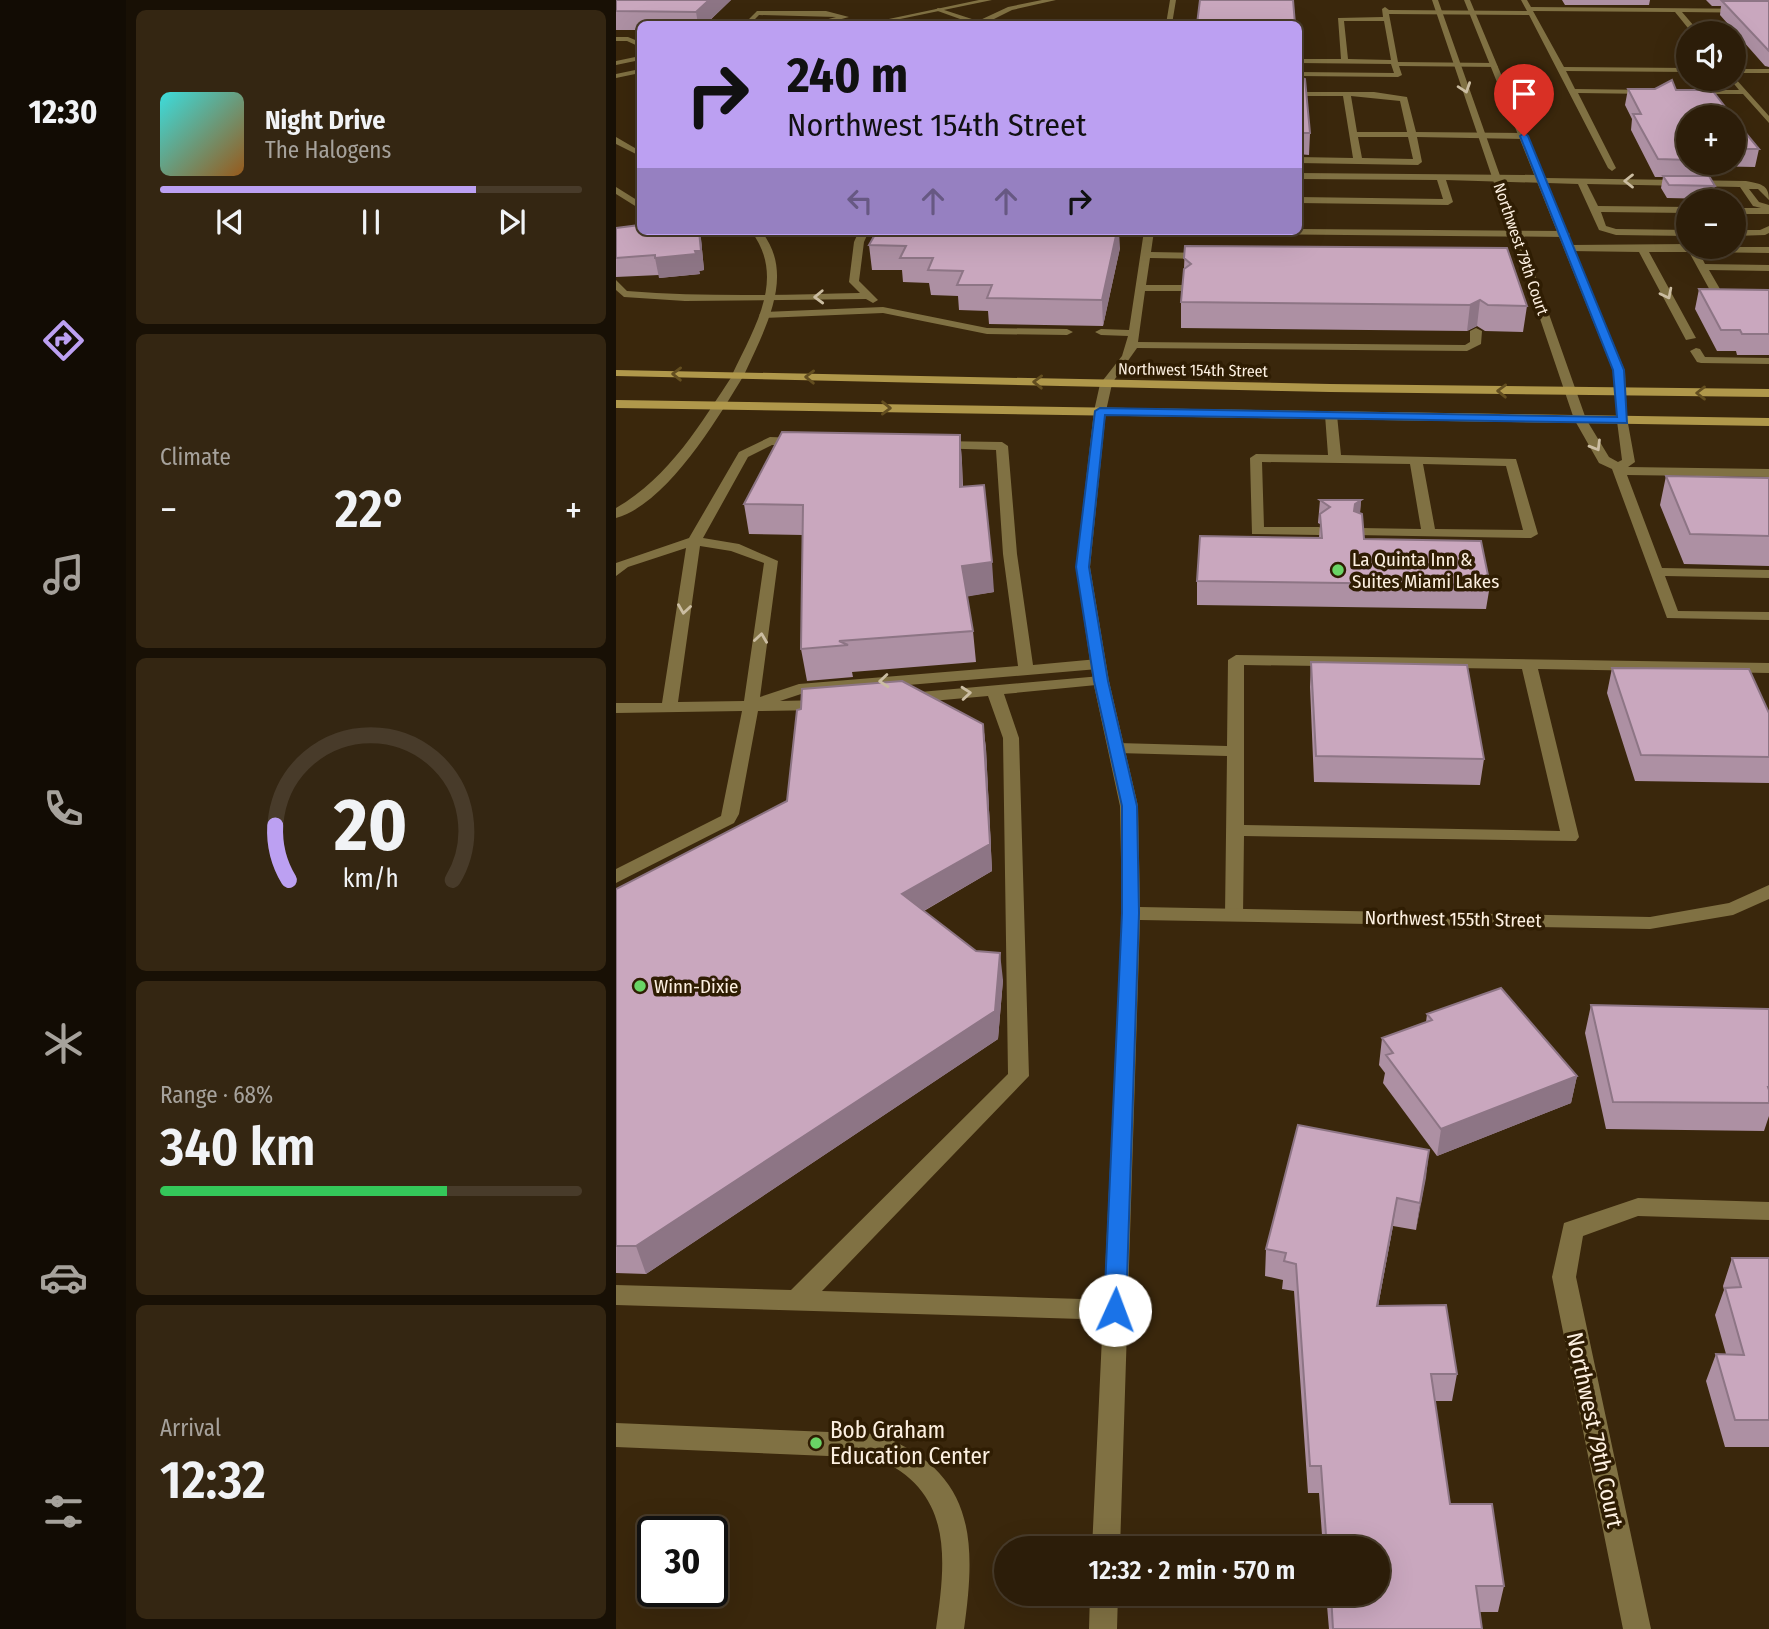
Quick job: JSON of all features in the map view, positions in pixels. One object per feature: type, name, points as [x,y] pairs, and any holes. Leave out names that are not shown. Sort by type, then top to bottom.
[{"type":"main road","name":"Northwest 154th Street","points":[[616,373],[1621,393],[1769,393]]},
{"type":"main road","points":[[616,404],[1769,422]]},
{"type":"street","points":[[940,0],[958,6]]},
{"type":"street","points":[[883,21],[989,0]]},
{"type":"street","points":[[985,21],[1010,8],[1053,0]]},
{"type":"street","points":[[1168,21],[1172,0]]},
{"type":"street","points":[[1302,74],[1398,75],[1384,0]]},
{"type":"street","name":"Northwest 79th Court","points":[[1435,0],[1580,419],[1604,460],[1618,469]]},
{"type":"street","points":[[1467,0],[1619,370],[1629,461],[1618,469]]},
{"type":"street","points":[[1524,0],[1612,168]]},
{"type":"street","points":[[938,10],[970,21]]},
{"type":"street","points":[[1677,10],[1686,21]]},
{"type":"street","points":[[1345,62],[1340,19],[1439,12],[1769,11]]},
{"type":"street","points":[[750,21],[757,13],[827,13],[846,17],[825,21]]},
{"type":"street","points":[[616,39],[628,39],[637,44]]},
{"type":"street","points":[[616,63],[637,59]]},
{"type":"street","points":[[1302,61],[1494,65]]},
{"type":"street","points":[[1561,69],[1676,70]]},
{"type":"street","points":[[1746,71],[1769,71]]},
{"type":"street","points":[[616,76],[637,72]]},
{"type":"street","points":[[1572,92],[1665,92]]},
{"type":"street","points":[[1679,92],[1745,92],[1769,121]]},
{"type":"street","points":[[1302,94],[1388,95],[1404,99],[1418,162],[1302,160]]},
{"type":"street","points":[[1347,94],[1358,161]]},
{"type":"street","points":[[1353,134],[1524,136]]},
{"type":"street","points":[[616,140],[637,152]]},
{"type":"street","points":[[1302,176],[1746,184],[1761,187],[1769,206]]},
{"type":"street","points":[[1302,201],[1448,202],[1441,177]]},
{"type":"street","points":[[1581,181],[1602,228],[1676,233]]},
{"type":"street","points":[[1746,184],[1744,189],[1756,204],[1769,206]]},
{"type":"street","points":[[616,190],[637,204]]},
{"type":"street","points":[[1746,209],[1769,206]]},
{"type":"street","points":[[1595,209],[1676,210]]},
{"type":"street","points":[[1746,233],[1762,233],[1769,229]]},
{"type":"street","points":[[1302,232],[1565,234]]},
{"type":"street","points":[[1451,233],[1455,246]]},
{"type":"street","points":[[616,514],[641,501],[657,488],[720,405],[738,375],[770,299],[774,265],[761,235]]},
{"type":"street","points":[[862,235],[854,282],[883,310]]},
{"type":"street","points":[[1106,1536],[1131,913],[1129,806],[1100,673],[1083,567],[1100,411],[1106,384],[1116,368],[1129,358],[1149,235]]},
{"type":"street","points":[[1570,248],[1676,248]]},
{"type":"street","points":[[1643,249],[1690,338]]},
{"type":"street","points":[[1746,249],[1769,250]]},
{"type":"street","points":[[1146,256],[1216,256]]},
{"type":"street","points":[[1697,259],[1716,292],[1769,296]]},
{"type":"street","points":[[1701,267],[1769,268]]},
{"type":"street","points":[[616,283],[624,295],[770,299],[868,296]]},
{"type":"street","points":[[1142,284],[1184,285]]},
{"type":"street","points":[[764,315],[883,310],[987,331],[1067,332]]},
{"type":"street","points":[[1101,332],[1133,339],[1467,348],[1475,344],[1476,331]]},
{"type":"street","points":[[1696,351],[1701,360],[1769,361]]},
{"type":"street","points":[[1331,415],[1335,459]]},
{"type":"street","points":[[669,707],[694,541],[743,455],[770,441],[811,442]]},
{"type":"street","points":[[920,444],[1002,446],[1010,554],[1026,669]]},
{"type":"street","points":[[1319,531],[1257,531],[1256,458],[1511,462],[1531,534],[1360,532]]},
{"type":"street","points":[[1416,461],[1429,533]]},
{"type":"street","points":[[1618,469],[1769,472]]},
{"type":"street","points":[[1618,469],[1672,615],[1769,616]]},
{"type":"street","points":[[616,572],[623,564],[694,541],[734,547],[771,561],[751,705],[728,819],[616,877]]},
{"type":"street","points":[[1656,572],[1769,574]]},
{"type":"street","points":[[1234,915],[1236,660],[1769,668]]},
{"type":"street","points":[[1234,830],[1570,836],[1529,664]]},
{"type":"street","points":[[751,705],[799,689],[1026,669],[1100,673]]},
{"type":"street","points":[[894,699],[994,690],[1100,673]]},
{"type":"street","points":[[796,1300],[1019,1076],[1011,738],[994,690]]},
{"type":"street","points":[[616,708],[751,705],[798,708],[839,704]]},
{"type":"street","points":[[1118,748],[1235,751]]},
{"type":"street","name":"Northwest 155th Street","points":[[1131,913],[1650,923],[1733,909],[1769,891]]},
{"type":"street","name":"Northwest 79th Court","points":[[1637,1629],[1564,1277],[1572,1230],[1638,1207],[1769,1211]]},
{"type":"street","points":[[616,1295],[1115,1310]]},
{"type":"street","points":[[616,1435],[877,1446],[911,1463],[938,1491],[955,1527],[959,1568],[950,1629]]},
{"type":"street","points":[[1103,1629],[1104,1606]]},
{"type":"building","points":[[616,0],[709,0],[696,12],[616,11]]},
{"type":"building","points":[[1200,0],[1293,0],[1295,21],[1197,21]]},
{"type":"building","points":[[1722,1],[1769,1],[1769,51],[1746,27],[1746,21],[1741,21]]},
{"type":"building","points":[[1302,78],[1305,79],[1310,133],[1302,133]]},
{"type":"building","points":[[1672,80],[1676,91],[1713,91],[1724,105],[1676,105],[1676,160],[1658,159],[1633,114],[1641,114],[1628,89],[1655,89]]},
{"type":"building","points":[[1746,133],[1759,149],[1746,149]]},
{"type":"building","points":[[1663,176],[1709,176],[1715,186],[1669,185]]},
{"type":"building","points":[[637,225],[637,235],[699,235],[701,251],[695,251],[696,254],[655,258],[655,255],[616,258],[616,228]]},
{"type":"building","points":[[875,235],[1116,235],[1102,300],[987,298],[992,285],[957,285],[963,271],[928,270],[933,258],[900,258],[906,246],[869,245]]},
{"type":"building","points":[[1185,246],[1507,248],[1527,306],[1488,305],[1480,300],[1470,305],[1181,302],[1184,269],[1191,264],[1184,258]]},
{"type":"building","points":[[1699,289],[1769,290],[1769,334],[1742,334],[1740,330],[1721,330]]},
{"type":"building","points":[[782,432],[960,435],[960,487],[984,485],[992,562],[962,566],[973,631],[839,641],[848,645],[801,649],[803,505],[744,504]]},
{"type":"building","points":[[1666,476],[1769,478],[1769,536],[1690,534]]},
{"type":"building","points":[[1320,500],[1361,500],[1355,504],[1354,511],[1362,514],[1364,539],[1481,541],[1490,585],[1197,581],[1200,536],[1322,538],[1320,514],[1330,507]]},
{"type":"building","points":[[1311,662],[1467,665],[1484,759],[1316,756]]},
{"type":"building","points":[[1612,668],[1749,669],[1769,713],[1769,757],[1641,755]]},
{"type":"building","points":[[902,681],[983,724],[990,844],[902,894],[976,951],[1000,953],[995,1011],[636,1246],[616,1246],[616,889],[787,801],[797,710],[801,709],[802,689]]},
{"type":"building","points":[[1501,988],[1577,1076],[1441,1129],[1386,1055],[1393,1053],[1382,1038],[1432,1020],[1427,1014]]},
{"type":"building","points":[[1591,1005],[1769,1009],[1769,1103],[1613,1102]]},
{"type":"building","points":[[1298,1125],[1429,1150],[1420,1203],[1397,1198],[1377,1306],[1446,1305],[1457,1374],[1431,1374],[1450,1504],[1492,1504],[1504,1586],[1476,1586],[1482,1629],[1333,1629],[1332,1606],[1390,1606],[1390,1536],[1326,1536],[1321,1466],[1310,1466],[1296,1264],[1284,1261],[1286,1253],[1266,1249]]},
{"type":"building","points":[[1732,1258],[1769,1258],[1769,1420],[1735,1420],[1716,1354],[1744,1355],[1725,1288],[1741,1287]]},
{"type":"place","name":"La Quinta Inn & Suites Miami Lakes","points":[[1338,570]]},
{"type":"place","name":"Winn-Dixie","points":[[640,986]]},
{"type":"place","name":"Bob Graham Education Center","points":[[816,1443]]},
{"type":"route","points":[[1115,1310],[1131,913],[1129,806],[1101,681],[1083,567],[1100,411],[1623,421],[1619,370],[1524,136]]}]
